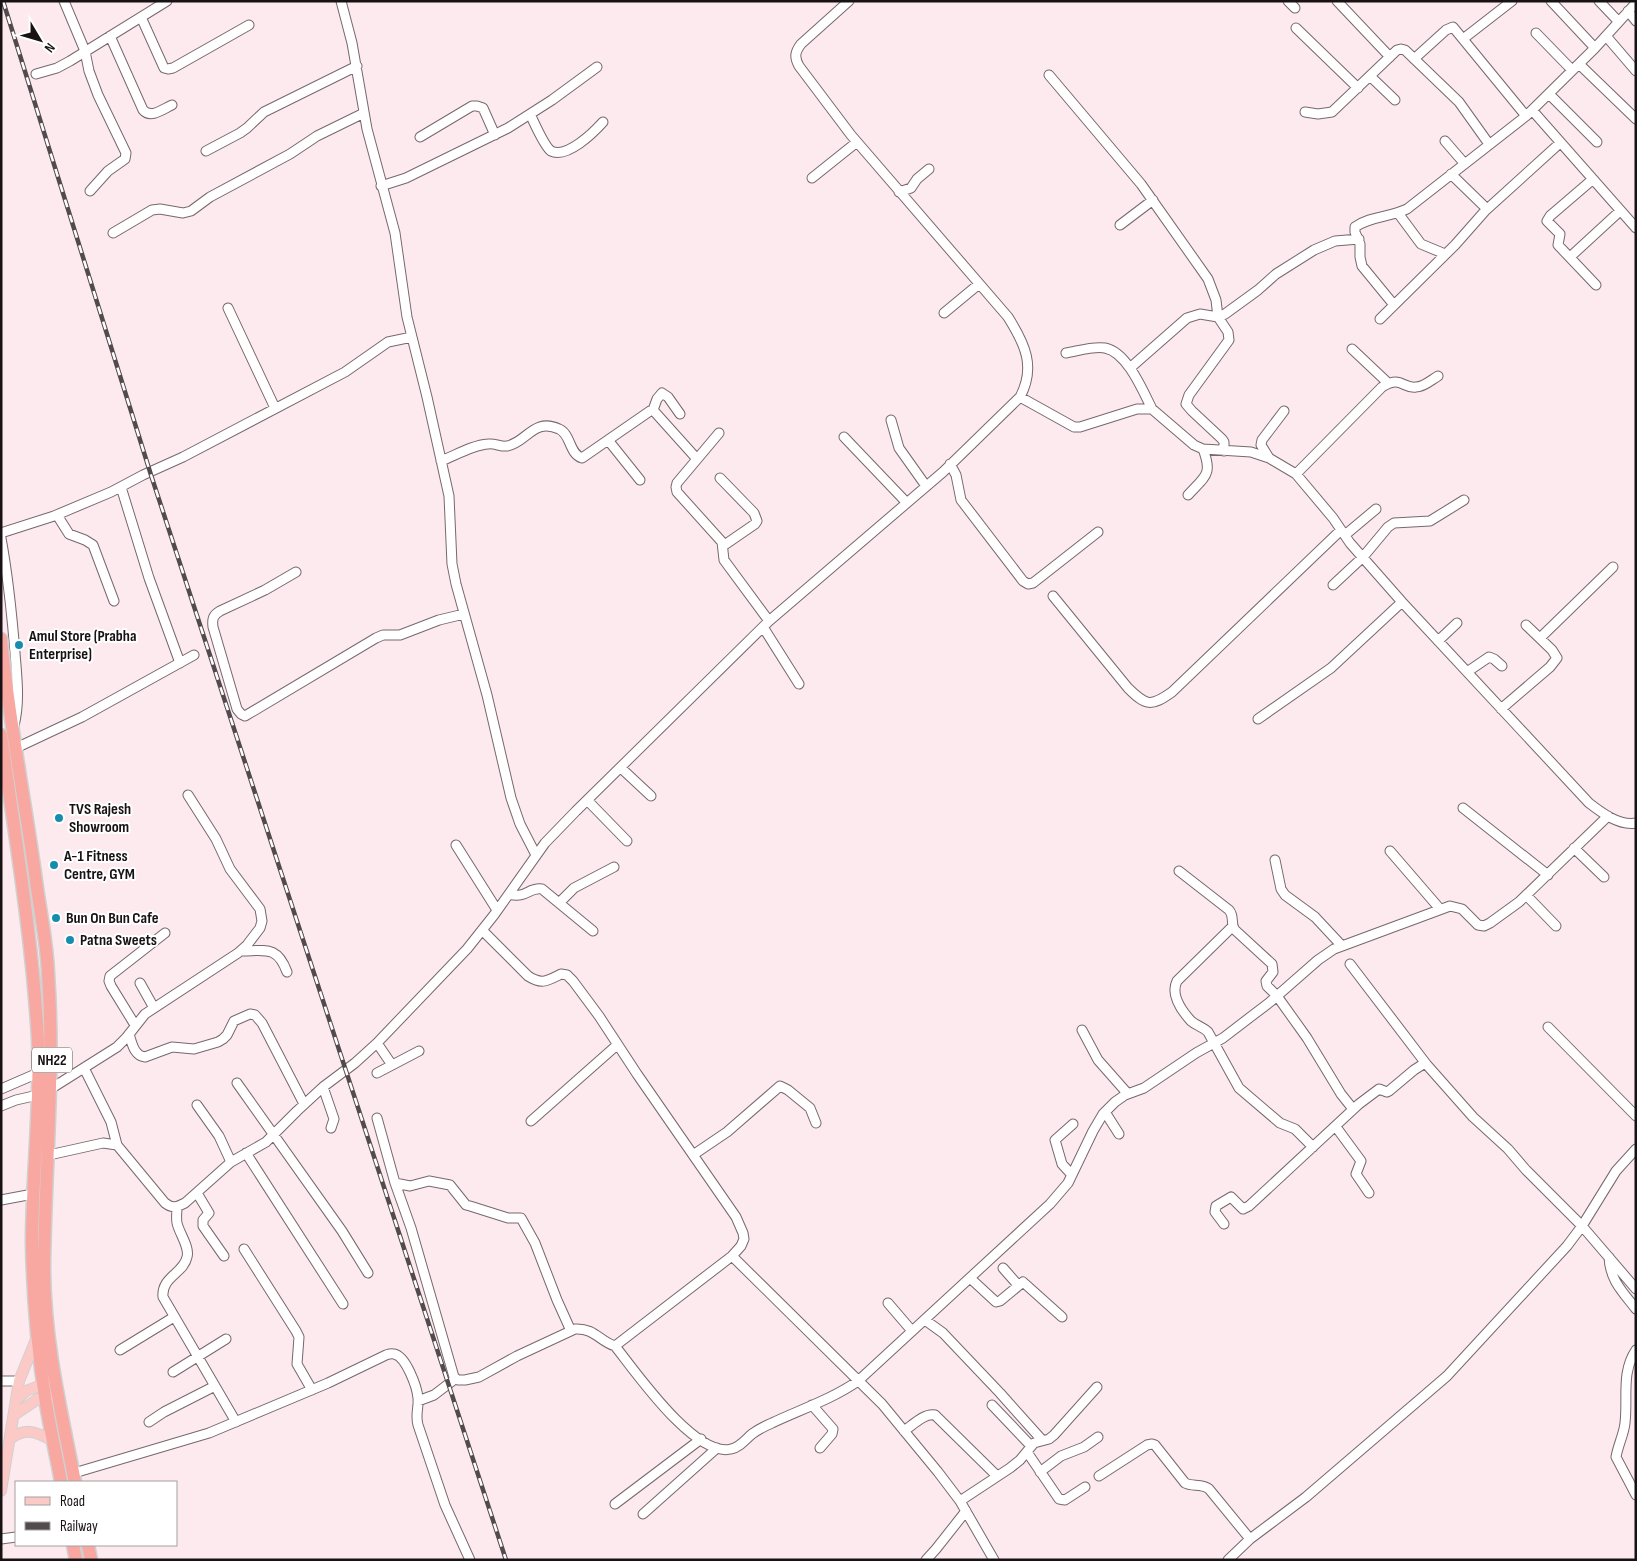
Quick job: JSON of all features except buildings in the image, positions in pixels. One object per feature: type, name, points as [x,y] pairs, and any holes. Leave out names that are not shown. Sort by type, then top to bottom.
[{"type":"highway","name":"NH22","points":[[1,639],[7,732],[5,785],[28,923],[35,994],[38,1095],[33,1194],[33,1284],[38,1336],[49,1382],[58,1395],[74,1478]]},
{"type":"highway","name":"NH22","points":[[7,732],[16,748],[48,970],[52,1043],[52,1088],[44,1268],[49,1336],[49,1382],[45,1397],[61,1481]]},
{"type":"highway","points":[[73,1546],[76,1560]]},
{"type":"highway","points":[[88,1546],[91,1560]]},
{"type":"main road","points":[[1,1491],[20,1381],[38,1336]]},
{"type":"main road","points":[[16,1400],[26,1391],[49,1382]]},
{"type":"main road","points":[[14,1415],[32,1402],[58,1395]]},
{"type":"main road","points":[[10,1439],[18,1433],[30,1432],[54,1441]]},
{"type":"street","points":[[64,1],[85,52],[98,95],[126,153],[125,159],[108,171],[90,191]]},
{"type":"street","points":[[36,74],[57,68],[167,1]]},
{"type":"street","points":[[341,1],[357,66],[364,113],[381,186],[395,233],[404,298],[412,337],[449,496],[452,564],[487,695],[511,798],[520,824],[536,855]]},
{"type":"street","points":[[84,1068],[112,1122],[117,1145],[165,1203],[170,1207],[177,1207],[185,1203],[231,1162],[260,1147],[323,1087],[377,1043],[467,949],[545,843],[587,800],[766,624],[907,503],[1020,398],[1029,371],[1024,347],[1008,317],[857,142],[796,60],[797,49],[849,1]]},
{"type":"street","points":[[1337,1],[1390,57]]},
{"type":"street","points":[[1463,38],[1501,5],[1512,1]]},
{"type":"street","points":[[1551,1],[1595,48]]},
{"type":"street","points":[[1599,1],[1618,22]]},
{"type":"street","points":[[1394,305],[1362,266],[1359,239],[1355,232],[1355,227],[1363,222],[1398,214],[1414,204],[1529,113],[1595,48],[1636,3]]},
{"type":"street","points":[[1628,11],[1636,21]]},
{"type":"street","points":[[141,17],[164,68],[168,69],[173,68],[249,25]]},
{"type":"street","points":[[1296,28],[1358,88]]},
{"type":"street","points":[[1414,59],[1450,28],[1455,28],[1529,113],[1560,143],[1636,228]]},
{"type":"street","points":[[1536,33],[1636,119]]},
{"type":"street","points":[[110,36],[146,114],[150,115],[172,106]]},
{"type":"street","points":[[1606,36],[1636,71]]},
{"type":"street","points":[[1305,112],[1325,114],[1332,112],[1397,50],[1401,49],[1459,102],[1489,144]]},
{"type":"street","points":[[206,150],[247,128],[264,112],[357,66]]},
{"type":"street","points":[[381,186],[406,178],[514,125],[557,97],[596,67]]},
{"type":"street","points":[[1049,75],[1141,184],[1208,279],[1216,300],[1218,317],[1228,332],[1229,340],[1189,395],[1186,404],[1224,442],[1224,450]]},
{"type":"street","points":[[1370,76],[1395,100]]},
{"type":"street","points":[[1549,94],[1597,142]]},
{"type":"street","points":[[420,137],[472,106],[483,108],[495,135]]},
{"type":"street","points":[[113,233],[152,210],[160,209],[182,213],[191,211],[220,191],[290,154],[317,136],[364,113]]},
{"type":"street","points":[[530,114],[547,146],[554,152],[560,152],[580,143],[603,122]]},
{"type":"street","points":[[1445,141],[1464,163]]},
{"type":"street","points":[[812,178],[857,142]]},
{"type":"street","points":[[1380,319],[1487,209],[1560,143]]},
{"type":"street","points":[[899,192],[911,188],[919,177],[929,169]]},
{"type":"street","points":[[1451,174],[1487,209]]},
{"type":"street","points":[[1592,180],[1548,218],[1548,224],[1560,234],[1558,245],[1596,284]]},
{"type":"street","points":[[1120,225],[1153,200]]},
{"type":"street","points":[[1570,257],[1620,211]]},
{"type":"street","points":[[1628,220],[1636,213]]},
{"type":"street","points":[[1398,214],[1421,244],[1445,254]]},
{"type":"street","points":[[1130,368],[1187,318],[1200,314],[1218,317],[1243,301],[1276,274],[1314,250],[1335,241],[1359,239]]},
{"type":"street","points":[[944,313],[979,284]]},
{"type":"street","points":[[228,308],[275,408]]},
{"type":"street","points":[[1,533],[57,515],[111,492],[143,474],[183,457],[345,372],[388,342],[412,337]]},
{"type":"street","points":[[1066,353],[1105,348],[1111,350],[1130,368],[1152,409],[1194,445],[1203,449],[1251,452],[1269,458],[1296,474],[1307,484],[1363,557],[1402,602],[1589,803],[1620,822],[1636,823]]},
{"type":"street","points":[[1352,349],[1388,383]]},
{"type":"street","points":[[1296,474],[1382,387],[1388,383],[1403,382],[1410,387],[1418,387],[1438,376]]},
{"type":"street","points":[[441,461],[487,444],[506,446],[520,440],[528,432],[536,428],[546,427],[557,428],[563,431],[577,457],[582,458],[653,410],[657,399],[662,393],[668,397],[680,414]]},
{"type":"street","points":[[1020,398],[1074,427],[1080,427],[1137,408],[1152,409]]},
{"type":"street","points":[[653,410],[697,460]]},
{"type":"street","points":[[1269,458],[1261,445],[1262,440],[1284,411]]},
{"type":"street","points":[[891,420],[899,448],[926,486]]},
{"type":"street","points":[[719,433],[677,483],[677,492],[720,539],[723,546],[722,554],[724,560],[766,624],[799,684]]},
{"type":"street","points":[[844,437],[907,503]]},
{"type":"street","points":[[608,440],[640,480]]},
{"type":"street","points":[[1188,495],[1207,474],[1209,468],[1203,449]]},
{"type":"street","points":[[950,464],[956,476],[961,500],[1023,581],[1028,584],[1044,576],[1098,532]]},
{"type":"street","points":[[720,478],[754,514],[757,521],[723,546]]},
{"type":"street","points":[[121,487],[149,578],[180,663]]},
{"type":"street","points":[[1333,585],[1363,557],[1388,527],[1394,523],[1430,521],[1464,500]]},
{"type":"street","points":[[1053,596],[1128,688],[1140,700],[1149,704],[1158,702],[1172,692],[1343,532],[1376,509]]},
{"type":"street","points":[[57,515],[69,534],[93,545],[114,601]]},
{"type":"street","points":[[1,538],[11,603],[18,694],[18,710],[7,732]]},
{"type":"street","points":[[1540,638],[1613,567]]},
{"type":"street","points":[[296,572],[265,590],[220,611],[212,619],[237,709],[245,716],[382,635],[400,636],[439,620],[464,614]]},
{"type":"street","points":[[1258,719],[1331,668],[1402,602]]},
{"type":"street","points":[[1438,641],[1457,624]]},
{"type":"street","points":[[1501,709],[1555,662],[1557,658],[1526,625]]},
{"type":"street","points":[[16,748],[82,717],[194,655]]},
{"type":"street","points":[[1467,672],[1489,658],[1494,659],[1502,666]]},
{"type":"street","points":[[621,768],[651,796]]},
{"type":"street","points":[[52,1088],[109,1052],[129,1034],[145,1014],[240,951],[260,928],[262,921],[260,908],[230,870],[216,839],[188,794]]},
{"type":"street","points":[[587,800],[627,841]]},
{"type":"street","points":[[1463,808],[1548,875]]},
{"type":"street","points":[[418,1401],[434,1395],[455,1379],[465,1380],[479,1377],[517,1356],[571,1331],[583,1329],[592,1331],[615,1346],[676,1421],[702,1440],[717,1448],[725,1450],[734,1449],[759,1429],[838,1394],[858,1381],[925,1320],[1050,1204],[1068,1183],[1093,1131],[1105,1112],[1115,1102],[1128,1094],[1144,1088],[1196,1053],[1223,1038],[1277,996],[1318,960],[1342,946],[1450,906],[1462,909],[1478,925],[1484,926],[1506,912],[1526,895],[1608,816]]},
{"type":"street","points":[[456,845],[497,910]]},
{"type":"street","points":[[1574,848],[1604,877]]},
{"type":"street","points":[[1390,851],[1440,909]]},
{"type":"street","points":[[1275,860],[1281,890],[1315,917],[1342,946]]},
{"type":"street","points":[[560,902],[574,888],[614,867]]},
{"type":"street","points":[[1179,871],[1229,910],[1233,917],[1232,927],[1177,981],[1174,989],[1179,1004],[1191,1020],[1206,1029],[1239,1088],[1280,1123],[1295,1129],[1313,1146]]},
{"type":"street","points":[[509,894],[519,896],[537,888],[542,889],[593,931]]},
{"type":"street","points":[[1526,895],[1556,926]]},
{"type":"street","points":[[1232,927],[1272,964],[1273,972],[1266,980],[1266,983],[1313,1048],[1341,1094],[1353,1109]]},
{"type":"street","points":[[482,930],[528,976],[535,980],[540,982],[548,981],[560,974],[567,975],[573,981],[599,1016],[736,1217],[743,1233],[744,1240],[732,1256],[615,1346]]},
{"type":"street","points":[[135,1025],[111,986],[110,976],[164,934]]},
{"type":"street","points":[[240,951],[275,953],[281,958],[287,972]]},
{"type":"street","points":[[1350,964],[1425,1063],[1473,1117],[1508,1149],[1526,1170],[1582,1226],[1636,1289]]},
{"type":"street","points":[[140,983],[154,1008]]},
{"type":"street","points":[[129,1034],[137,1054],[140,1057],[145,1057],[172,1047],[194,1049],[218,1042],[223,1039],[234,1021],[244,1016],[255,1015],[262,1023],[304,1104]]},
{"type":"street","points":[[1548,1027],[1636,1116]]},
{"type":"street","points":[[1082,1030],[1098,1060],[1128,1094]]},
{"type":"street","points":[[377,1043],[392,1065]]},
{"type":"street","points":[[531,1121],[617,1045]]},
{"type":"street","points":[[377,1073],[419,1050]]},
{"type":"street","points":[[1224,1224],[1215,1212],[1216,1206],[1231,1197],[1243,1209],[1249,1206],[1353,1109],[1379,1089],[1389,1091],[1425,1063]]},
{"type":"street","points":[[1,1089],[38,1072]]},
{"type":"street","points":[[236,1083],[342,1231],[368,1273]]},
{"type":"street","points":[[693,1155],[727,1132],[780,1086],[788,1090],[810,1108],[816,1123]]},
{"type":"street","points":[[323,1087],[334,1120],[331,1128]]},
{"type":"street","points":[[1,1106],[38,1095]]},
{"type":"street","points":[[197,1105],[219,1136],[231,1162]]},
{"type":"street","points":[[1105,1112],[1119,1134]]},
{"type":"street","points":[[377,1118],[455,1379]]},
{"type":"street","points":[[1072,1175],[1062,1164],[1056,1140],[1073,1124]]},
{"type":"street","points":[[1336,1126],[1361,1161],[1356,1174],[1369,1193]]},
{"type":"street","points":[[49,1156],[103,1143],[117,1145]]},
{"type":"street","points":[[1228,1560],[1250,1539],[1306,1497],[1447,1376],[1582,1226],[1616,1171],[1636,1148]]},
{"type":"street","points":[[246,1153],[343,1304]]},
{"type":"street","points":[[395,1183],[410,1186],[429,1181],[445,1184],[454,1188],[466,1204],[470,1206],[508,1218],[521,1218],[535,1243],[571,1331]]},
{"type":"street","points":[[197,1193],[209,1213],[204,1220],[203,1226],[224,1256]]},
{"type":"street","points":[[1,1200],[33,1194]]},
{"type":"street","points":[[177,1207],[177,1222],[187,1251],[187,1257],[185,1263],[169,1280],[162,1291],[165,1303],[236,1422]]},
{"type":"street","points":[[244,1249],[299,1337],[297,1364],[312,1390]]},
{"type":"street","points":[[732,1256],[882,1404],[960,1501],[994,1560]]},
{"type":"street","points":[[1608,1257],[1609,1269],[1614,1280],[1636,1309]]},
{"type":"street","points":[[1003,1268],[1018,1285]]},
{"type":"street","points":[[970,1278],[996,1302],[1000,1301],[1018,1285],[1023,1282],[1026,1283],[1062,1317]]},
{"type":"street","points":[[888,1303],[912,1331]]},
{"type":"street","points":[[120,1350],[174,1317]]},
{"type":"street","points":[[925,1320],[943,1333],[1042,1440]]},
{"type":"street","points":[[173,1372],[226,1339]]},
{"type":"street","points":[[1636,1350],[1629,1362],[1626,1373],[1625,1423],[1616,1457],[1636,1495]]},
{"type":"street","points":[[74,1478],[200,1436],[312,1390],[386,1355],[395,1354],[402,1358],[406,1364],[417,1392],[416,1413],[418,1426],[446,1505],[470,1560]]},
{"type":"street","points":[[1,1382],[20,1381]]},
{"type":"street","points":[[149,1422],[164,1412],[215,1386]]},
{"type":"street","points":[[960,1501],[1010,1468],[1034,1443],[1054,1436],[1097,1387]]},
{"type":"street","points":[[812,1405],[833,1429],[832,1434],[820,1448]]},
{"type":"street","points":[[992,1405],[1029,1449],[1040,1472],[1059,1498],[1062,1500],[1070,1497],[1085,1487]]},
{"type":"street","points":[[904,1431],[926,1416],[935,1415],[997,1476]]},
{"type":"street","points":[[1040,1472],[1061,1456],[1079,1450],[1098,1437]]},
{"type":"street","points":[[614,1504],[702,1440]]},
{"type":"street","points":[[1098,1476],[1147,1445],[1155,1445],[1184,1483],[1191,1486],[1204,1486],[1209,1489],[1250,1539]]},
{"type":"street","points":[[643,1514],[717,1448]]},
{"type":"street","points":[[928,1559],[966,1511]]},
{"type":"street","points":[[1,1539],[15,1537]]},
{"type":"railway","points":[[3,1],[151,475],[506,1560]]},
{"type":"place","name":"Amul Store (Prabha Enterprise)","points":[[19,645]]},
{"type":"place","name":"TVS Rajesh Showroom","points":[[59,818]]},
{"type":"place","name":"A-1 Fitness Centre, GYM","points":[[54,865]]},
{"type":"place","name":"Bun On Bun Cafe","points":[[56,918]]},
{"type":"place","name":"Patna Sweets","points":[[70,940]]}]
